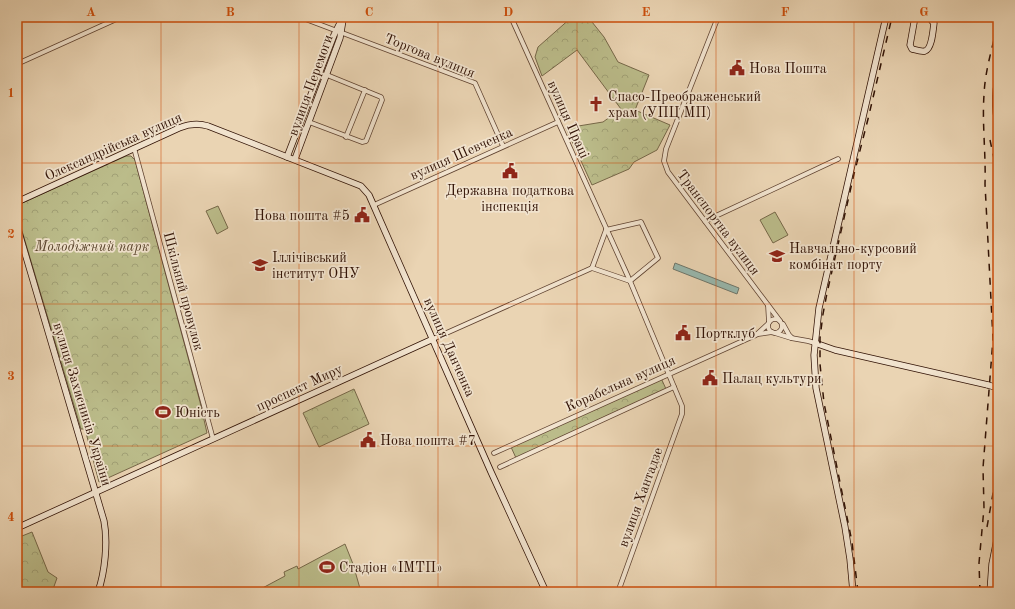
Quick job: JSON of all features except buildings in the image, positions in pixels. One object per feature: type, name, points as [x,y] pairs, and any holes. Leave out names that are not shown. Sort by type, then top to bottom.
[{"type":"main road","points":[[854,592],[845,527],[816,388],[814,369],[815,343],[819,308],[886,17]]},
{"type":"main road","points":[[915,17],[910,45],[912,49],[924,52],[928,50],[931,45],[934,23],[932,21]]},
{"type":"main road","name":"вулиця Перемоги","points":[[295,159],[327,75],[343,18]]},
{"type":"main road","name":"вулиця Перемоги","points":[[287,156],[339,31]]},
{"type":"main road","points":[[998,79],[995,109],[998,126]]},
{"type":"main road","name":"Олександрійська вулиця","points":[[17,202],[188,125],[203,124],[287,156]]},
{"type":"main road","name":"вулиця Данченка","points":[[287,156],[361,186],[369,195],[491,472],[546,592]]},
{"type":"main road","name":"вулиця Захисників України","points":[[17,226],[96,492],[105,530],[104,569],[98,592]]},
{"type":"main road","name":"проспект Миру","points":[[17,528],[433,339]]},
{"type":"main road","points":[[815,343],[835,350],[998,388]]},
{"type":"main road","points":[[990,592],[992,564],[998,534]]},
{"type":"street","points":[[17,64],[121,17]]},
{"type":"street","name":"Торгова вулиця","points":[[300,17],[475,83],[504,146]]},
{"type":"street","name":"вулиця Праці","points":[[511,17],[630,281]]},
{"type":"street","name":"Транспортна вулиця","points":[[718,17],[664,155],[666,166],[668,172],[767,302],[789,335],[795,339]]},
{"type":"street","points":[[309,122],[346,137],[364,142],[366,141],[382,98],[327,75]]},
{"type":"street","points":[[346,137],[364,90]]},
{"type":"street","name":"вулиця Шевченка","points":[[374,205],[558,122]]},
{"type":"street","name":"Шкільний провулок","points":[[134,148],[213,439]]},
{"type":"street","points":[[705,221],[838,159]]},
{"type":"street","points":[[630,281],[658,258],[641,222],[606,230],[592,268],[630,281],[674,387]]},
{"type":"street","name":"проспект Миру","points":[[433,339],[592,268]]},
{"type":"street","points":[[767,302],[769,329],[774,333]]},
{"type":"street","points":[[756,334],[774,319],[781,322],[781,330],[774,333]]},
{"type":"street","points":[[756,334],[774,333],[815,343]]},
{"type":"street","name":"Корабельна вулиця","points":[[494,453],[756,334]]},
{"type":"street","name":"Корабельна вулиця","points":[[500,467],[674,387]]},
{"type":"street","name":"вулиця Хантадзе","points":[[618,592],[683,410],[674,387]]},
{"type":"green space","points":[[572,17],[588,17],[604,37],[618,62],[649,75],[635,110],[670,125],[657,150],[634,162],[629,169],[592,185],[566,128],[603,122],[621,109],[577,50],[542,76],[535,57],[538,47]]},
{"type":"green space","name":"Молодіжний парк","points":[[126,156],[131,156],[135,160],[207,433],[99,482],[85,429],[81,429],[17,214],[17,208],[20,204]]},
{"type":"green space","points":[[218,206],[228,228],[217,234],[206,211]]},
{"type":"green space","points":[[775,212],[788,235],[773,243],[760,220]]},
{"type":"green space","points":[[661,378],[666,389],[516,458],[511,447]]},
{"type":"green space","points":[[354,389],[369,424],[319,447],[303,413]]},
{"type":"green space","points":[[32,532],[48,572],[57,578],[52,592],[17,592],[17,538]]},
{"type":"green space","name":"Стадіон «ІМТП»","points":[[345,544],[353,564],[361,592],[255,592],[285,576],[284,572],[297,566],[298,569]]},
{"type":"water","points":[[675,263],[739,288],[737,294],[673,269]]},
{"type":"railway","points":[[858,592],[852,542],[824,403],[820,364],[820,338],[827,293],[892,17]]},
{"type":"railway","points":[[980,592],[979,563],[984,508],[983,468],[993,339],[985,184],[984,106],[986,76],[998,22]]},
{"type":"railway","points":[[990,140],[998,177]]},
{"type":"railway","points":[[987,527],[997,471]]},
{"type":"place","name":"Нова Пошта","points":[[737,68]]},
{"type":"place","name":"Спасо-Преображенський храм (УПЦ МП)","points":[[596,104]]},
{"type":"place","name":"Державна податкова інспекція","points":[[510,171]]},
{"type":"place","name":"Нова пошта #5","points":[[362,215]]},
{"type":"place","name":"Навчально-курсовий комбінат порту","points":[[777,256]]},
{"type":"place","name":"Іллічівський інститут ОНУ","points":[[260,265]]},
{"type":"place","name":"Портклуб","points":[[683,333]]},
{"type":"place","name":"Палац культури","points":[[710,378]]},
{"type":"place","name":"Юність","points":[[163,412]]},
{"type":"place","name":"Нова пошта #7","points":[[368,440]]},
{"type":"place","name":"Стадіон «ІМТП»","points":[[327,567]]}]
